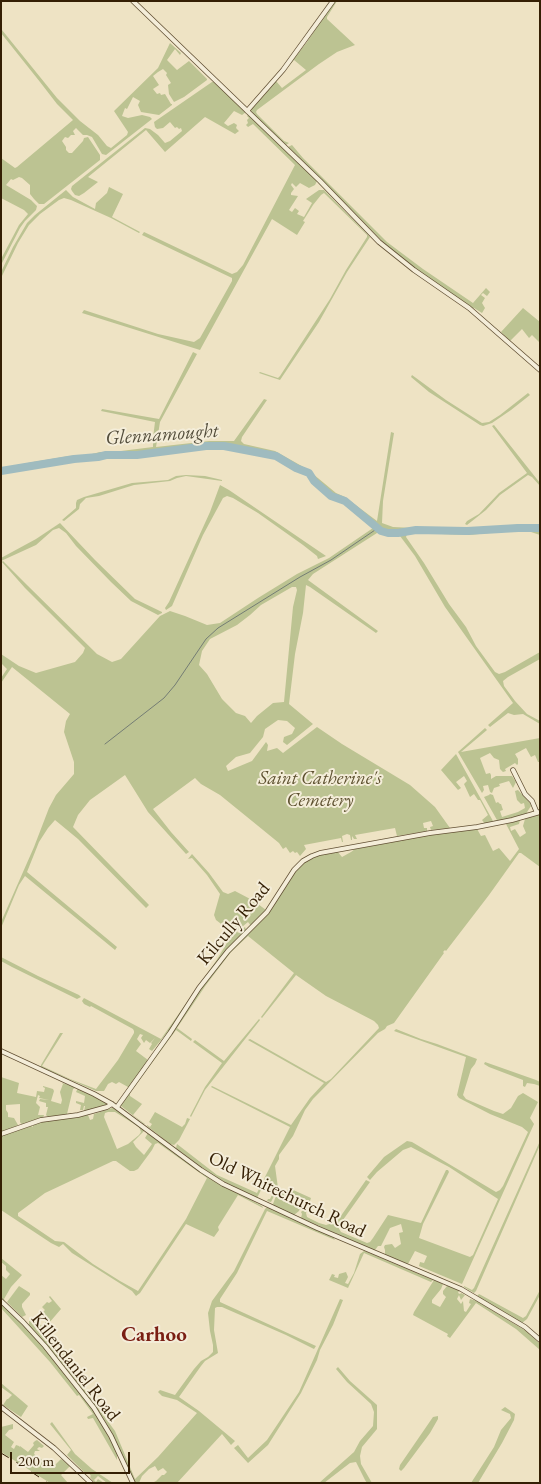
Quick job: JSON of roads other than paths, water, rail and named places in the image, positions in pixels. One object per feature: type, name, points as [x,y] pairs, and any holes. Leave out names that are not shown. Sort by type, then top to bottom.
[{"type":"street","points":[[133,1],[320,181],[379,242],[400,260],[475,313],[540,370]]},
{"type":"street","points":[[247,111],[283,70],[333,1]]},
{"type":"street","points":[[513,770],[525,794],[532,801],[538,813]]},
{"type":"street","name":"Kilcully Road","points":[[117,1107],[170,1033],[199,988],[228,951],[267,912],[294,870],[303,861],[312,856],[327,852],[430,833],[491,825],[538,813]]},
{"type":"street","name":"Old Whitechurch Road","points":[[1,1051],[112,1104],[200,1170],[223,1184],[324,1231],[461,1289],[525,1327],[540,1340]]},
{"type":"street","points":[[1,1134],[41,1120],[78,1115],[100,1110],[112,1104]]},
{"type":"street","name":"Killendaniel Road","points":[[1,1301],[45,1346],[94,1408],[111,1436],[133,1483]]},
{"type":"street","points":[[1,1407],[58,1452],[91,1483]]},
{"type":"waterway","name":"Glennamought","points":[[1,471],[106,455],[137,455],[206,446],[224,446],[276,456],[296,468],[309,473],[314,481],[331,496],[345,501],[381,531],[388,533],[416,530],[467,531],[540,528]]},
{"type":"waterway","points":[[105,744],[164,698],[206,639],[218,628],[331,560],[378,528]]},
{"type":"railway","points":[[1,1453],[48,1483]]},
{"type":"district","name":"Carhoo","points":[[154,1335]]},
{"type":"park label","name":"Saint Catherine's Cemetery","points":[[320,790]]}]
